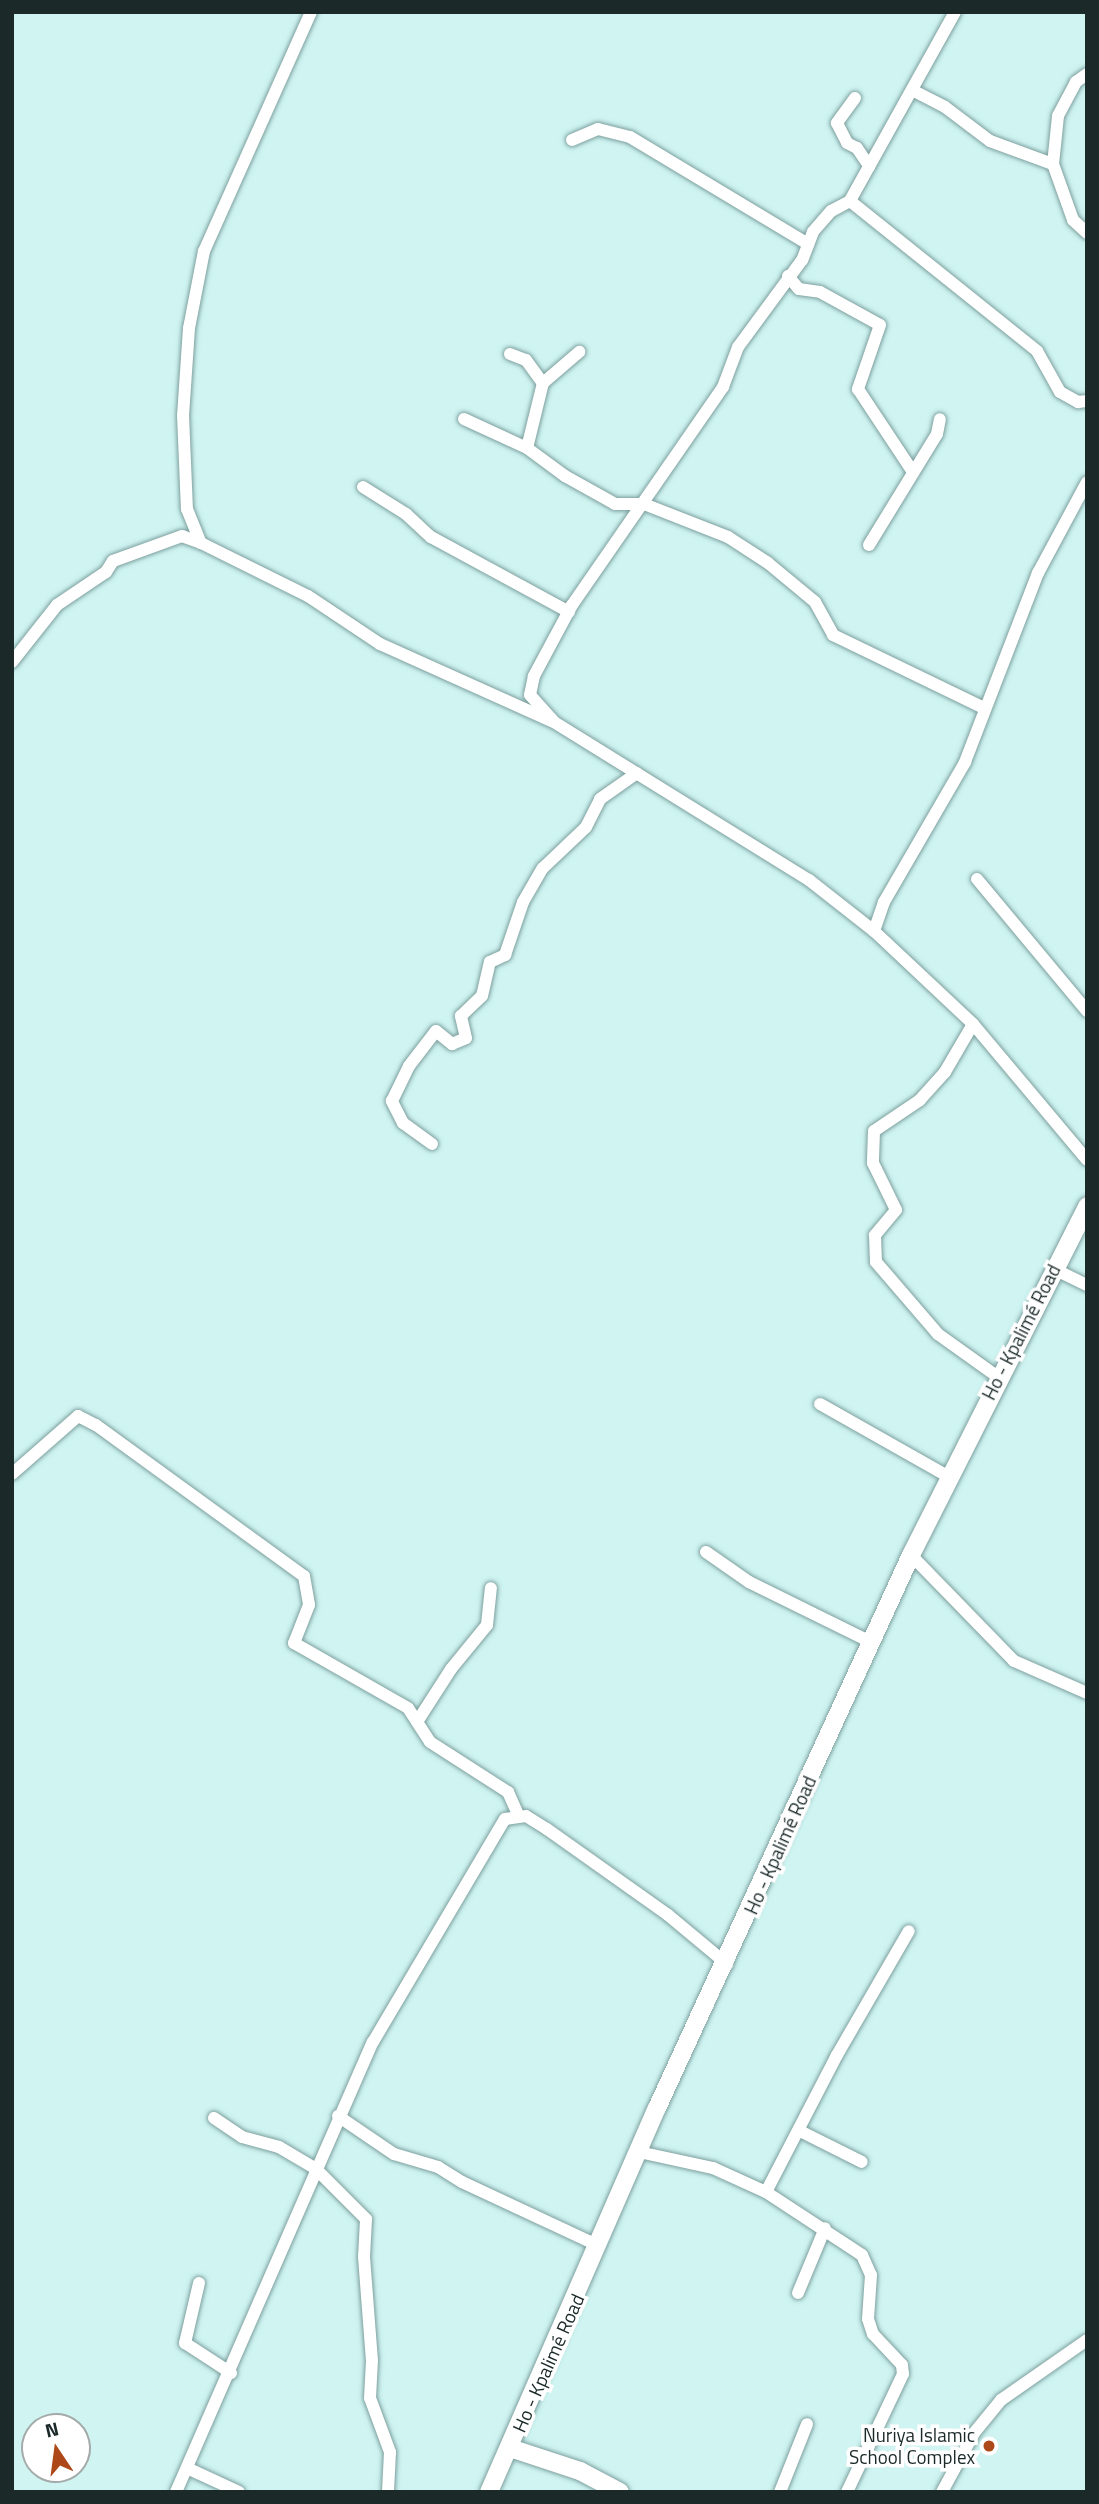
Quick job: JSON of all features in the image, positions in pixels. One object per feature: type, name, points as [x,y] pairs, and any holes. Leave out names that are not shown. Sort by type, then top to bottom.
[{"type":"main road","name":"Ho - Kpalimé Road","points":[[489,2492],[639,2152],[727,1964],[911,1555],[998,1377],[1087,1206]]},
{"type":"main road","points":[[510,2448],[580,2472],[620,2492]]},
{"type":"street","points":[[201,543],[187,509],[183,415],[190,328],[204,251],[311,12]]},
{"type":"street","points":[[554,722],[530,695],[534,676],[569,612],[723,387],[738,347],[788,276],[802,261],[808,244],[831,211],[850,201],[955,12]]},
{"type":"street","points":[[1087,74],[1076,82],[1058,116],[1053,164],[1073,220],[1087,233]]},
{"type":"street","points":[[912,90],[945,107],[990,141],[1053,164]]},
{"type":"street","points":[[855,98],[837,123],[847,143],[857,148],[869,166]]},
{"type":"street","points":[[572,140],[598,129],[630,137],[808,244]]},
{"type":"street","points":[[850,201],[1037,351],[1060,392],[1078,402],[1087,401]]},
{"type":"street","points":[[788,276],[799,289],[820,292],[880,325],[858,388],[913,472]]},
{"type":"street","points":[[527,448],[544,383],[579,352]]},
{"type":"street","points":[[510,354],[526,360],[544,383]]},
{"type":"street","points":[[464,419],[527,448],[565,476],[615,504],[644,504],[728,537],[768,563],[815,602],[833,635],[984,708]]},
{"type":"street","points":[[869,545],[937,434],[940,419]]},
{"type":"street","points":[[874,931],[884,902],[965,762],[984,708],[1013,648],[1038,573],[1087,482]]},
{"type":"street","points":[[363,487],[406,514],[431,537],[569,612]]},
{"type":"street","points":[[12,662],[57,606],[106,572],[113,561],[182,536],[201,543],[309,596],[380,644],[554,722],[809,880],[874,931],[973,1024],[1087,1160]]},
{"type":"street","points":[[432,1144],[402,1123],[392,1101],[410,1066],[436,1031],[452,1044],[466,1038],[461,1016],[481,996],[490,962],[505,956],[523,902],[543,868],[586,827],[600,799],[637,773]]},
{"type":"street","points":[[977,879],[1087,1011]]},
{"type":"street","points":[[973,1024],[945,1072],[928,1091],[874,1131],[873,1163],[896,1210],[874,1235],[876,1262],[938,1334],[998,1377]]},
{"type":"street","points":[[1054,1269],[1087,1285]]},
{"type":"street","points":[[820,1404],[949,1476]]},
{"type":"street","points":[[12,1474],[78,1416],[96,1425],[303,1576],[310,1595],[294,1643],[391,1696],[417,1722],[430,1742],[508,1792],[518,1814],[668,1915],[727,1964]]},
{"type":"street","points":[[706,1552],[749,1582],[871,1642]]},
{"type":"street","points":[[911,1555],[1014,1661],[1087,1693]]},
{"type":"street","points":[[417,1722],[447,1675],[487,1625],[491,1588]]},
{"type":"street","points":[[176,2492],[232,2373],[338,2116],[380,2030],[494,1834],[505,1819],[518,1814]]},
{"type":"street","points":[[766,2192],[800,2131],[836,2055],[909,1931]]},
{"type":"street","points":[[338,2116],[394,2154],[438,2167],[462,2182],[599,2246]]},
{"type":"street","points":[[214,2118],[242,2137],[279,2147],[316,2169],[366,2219],[363,2257],[372,2360],[370,2398],[390,2452],[388,2492]]},
{"type":"street","points":[[800,2131],[862,2162]]},
{"type":"street","points":[[639,2152],[713,2168],[766,2192],[825,2228],[862,2255],[871,2275],[867,2319],[873,2334],[902,2365],[903,2374],[847,2492]]},
{"type":"street","points":[[798,2293],[825,2228]]},
{"type":"street","points":[[199,2283],[185,2343],[232,2373]]},
{"type":"street","points":[[942,2492],[974,2433],[1001,2400],[1087,2340]]},
{"type":"street","points":[[780,2492],[807,2424]]},
{"type":"street","points":[[187,2468],[239,2492]]},
{"type":"place","name":"Nuriya Islamic School Complex","points":[[989,2446]]}]
